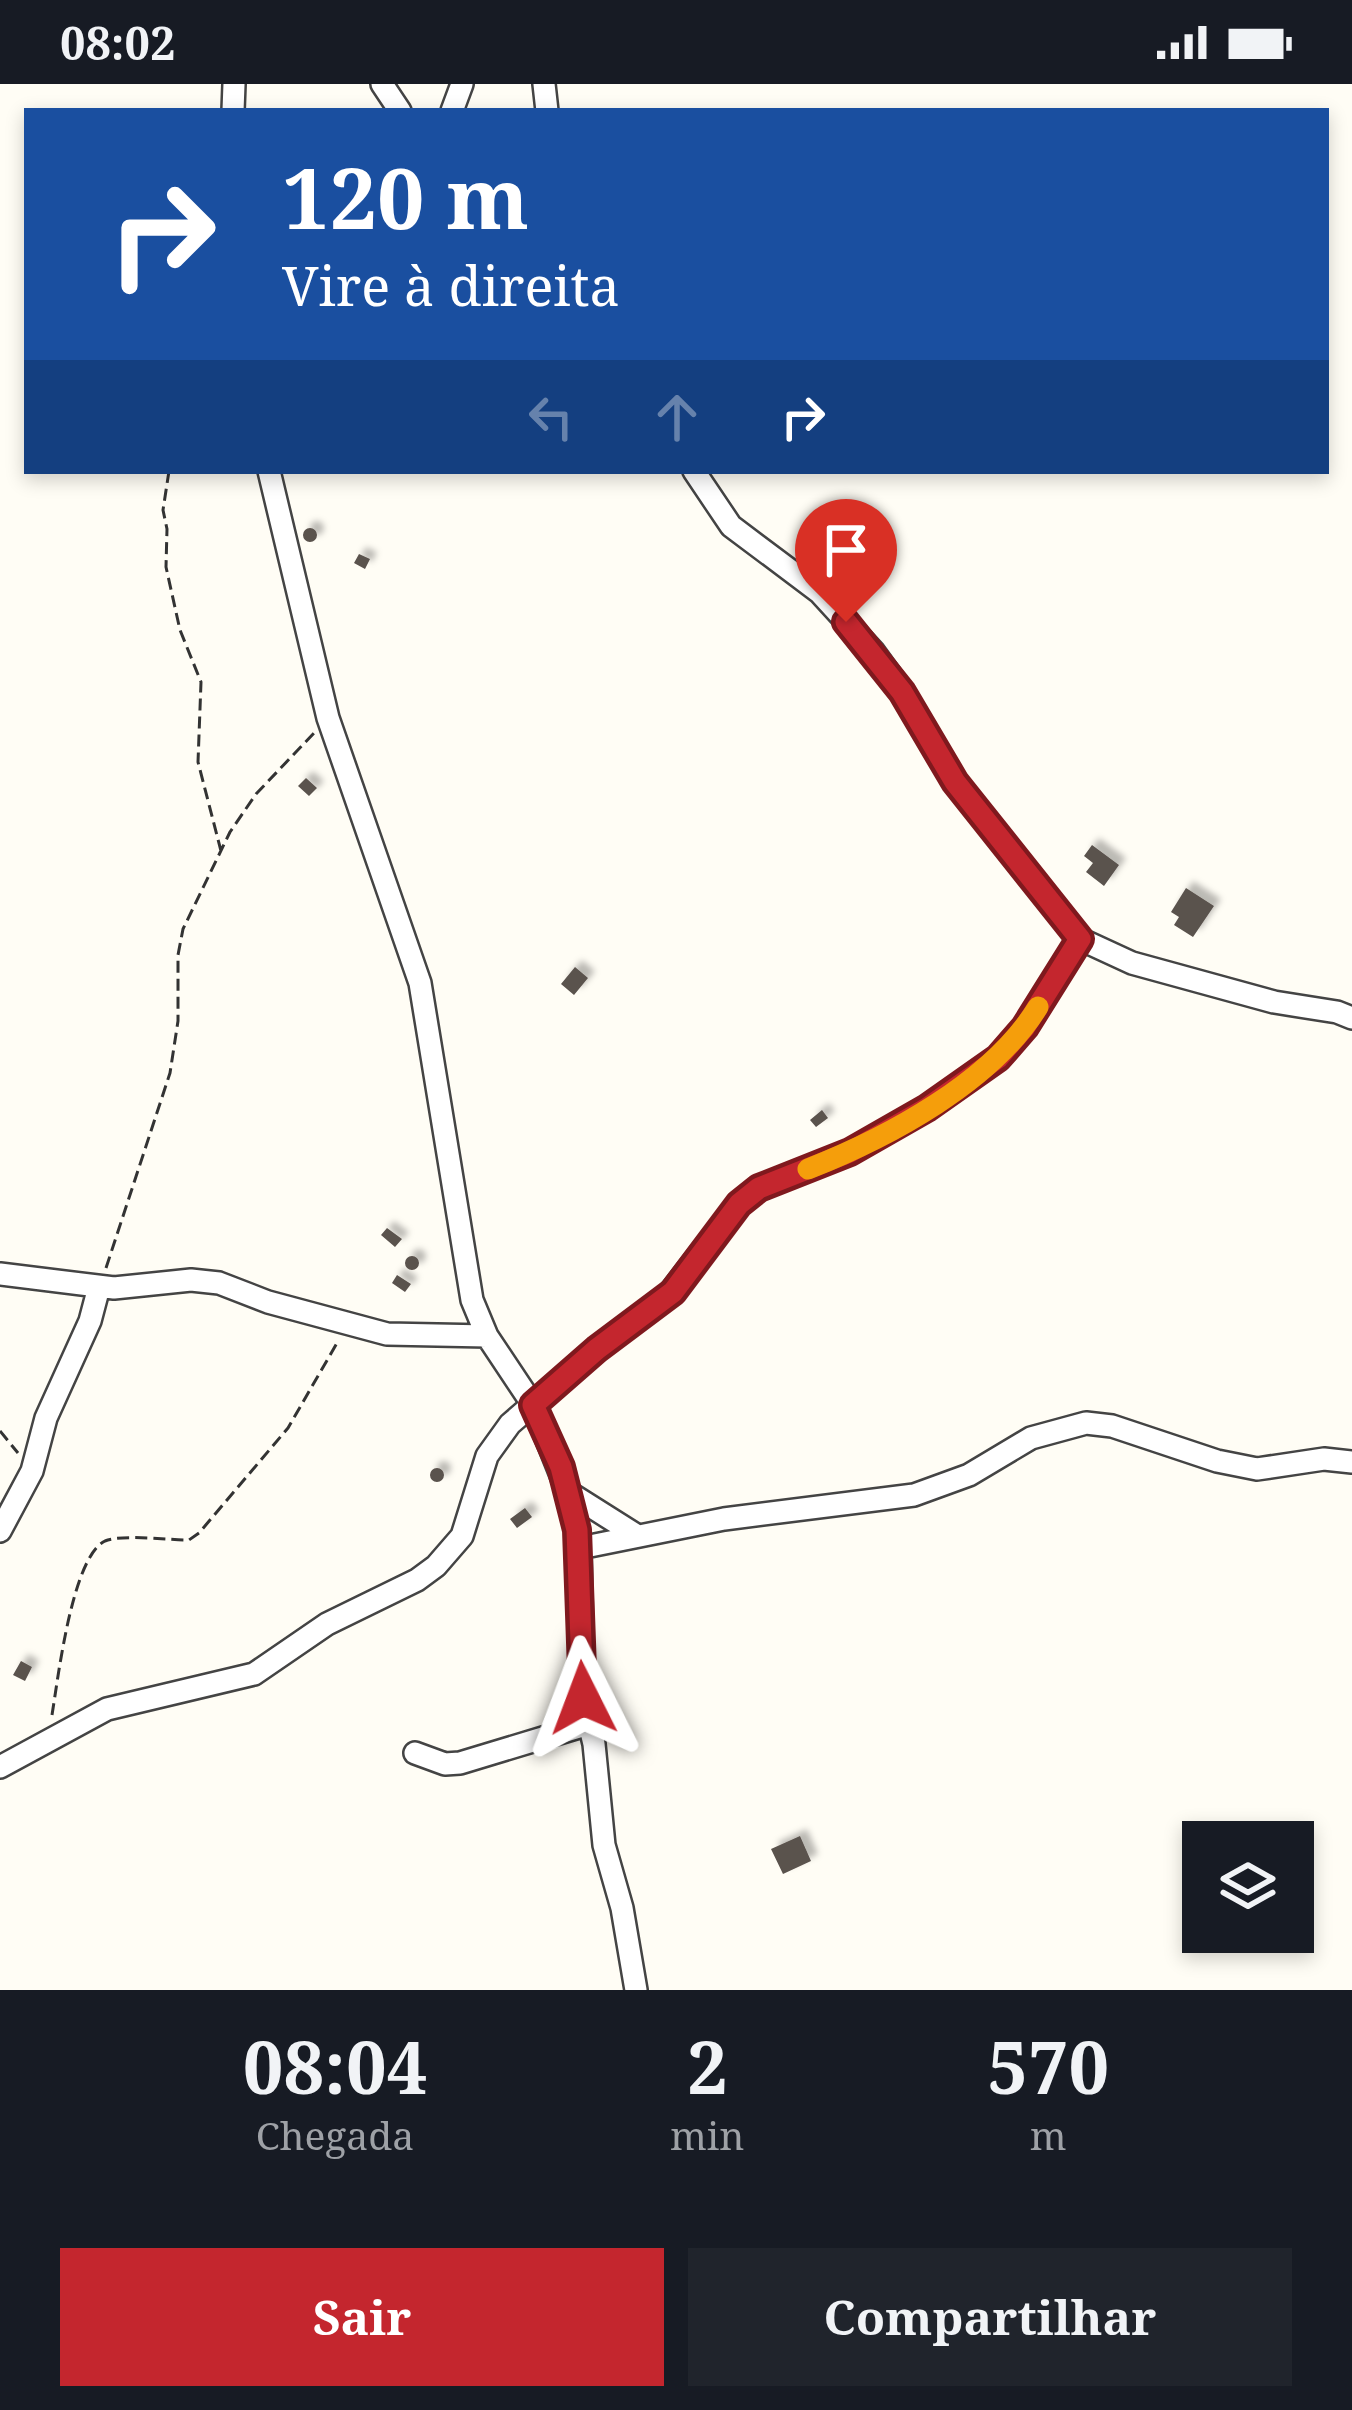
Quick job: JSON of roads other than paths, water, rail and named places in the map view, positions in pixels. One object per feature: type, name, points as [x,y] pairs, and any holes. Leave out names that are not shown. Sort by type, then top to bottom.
[{"type":"street","points":[[270,474],[328,718],[420,982],[472,1300],[488,1336],[533,1405],[568,1492],[580,1548],[580,1671],[604,1845],[622,1908],[636,1990]]},
{"type":"street","points":[[696,474],[731,526],[819,592],[873,651],[955,782],[1080,939],[1132,963],[1352,1018]]},
{"type":"street","points":[[0,1767],[107,1709],[254,1674],[327,1624],[418,1580],[454,1548],[487,1456],[510,1424],[673,1292],[739,1204],[759,1188],[850,1152],[927,1108],[998,1058],[1025,1027],[1080,939]]},
{"type":"street","points":[[0,1274],[99,1287],[218,1282],[346,1326],[387,1334],[488,1336]]},
{"type":"street","points":[[0,1532],[32,1471],[46,1418],[90,1322],[99,1287]]},
{"type":"street","points":[[580,1548],[724,1519],[914,1495],[969,1475],[1031,1438],[1086,1423],[1112,1426],[1256,1469],[1324,1459],[1352,1462]]},
{"type":"street","points":[[568,1492],[636,1535]]},
{"type":"street","points":[[415,1753],[445,1764],[460,1763],[589,1724]]}]
